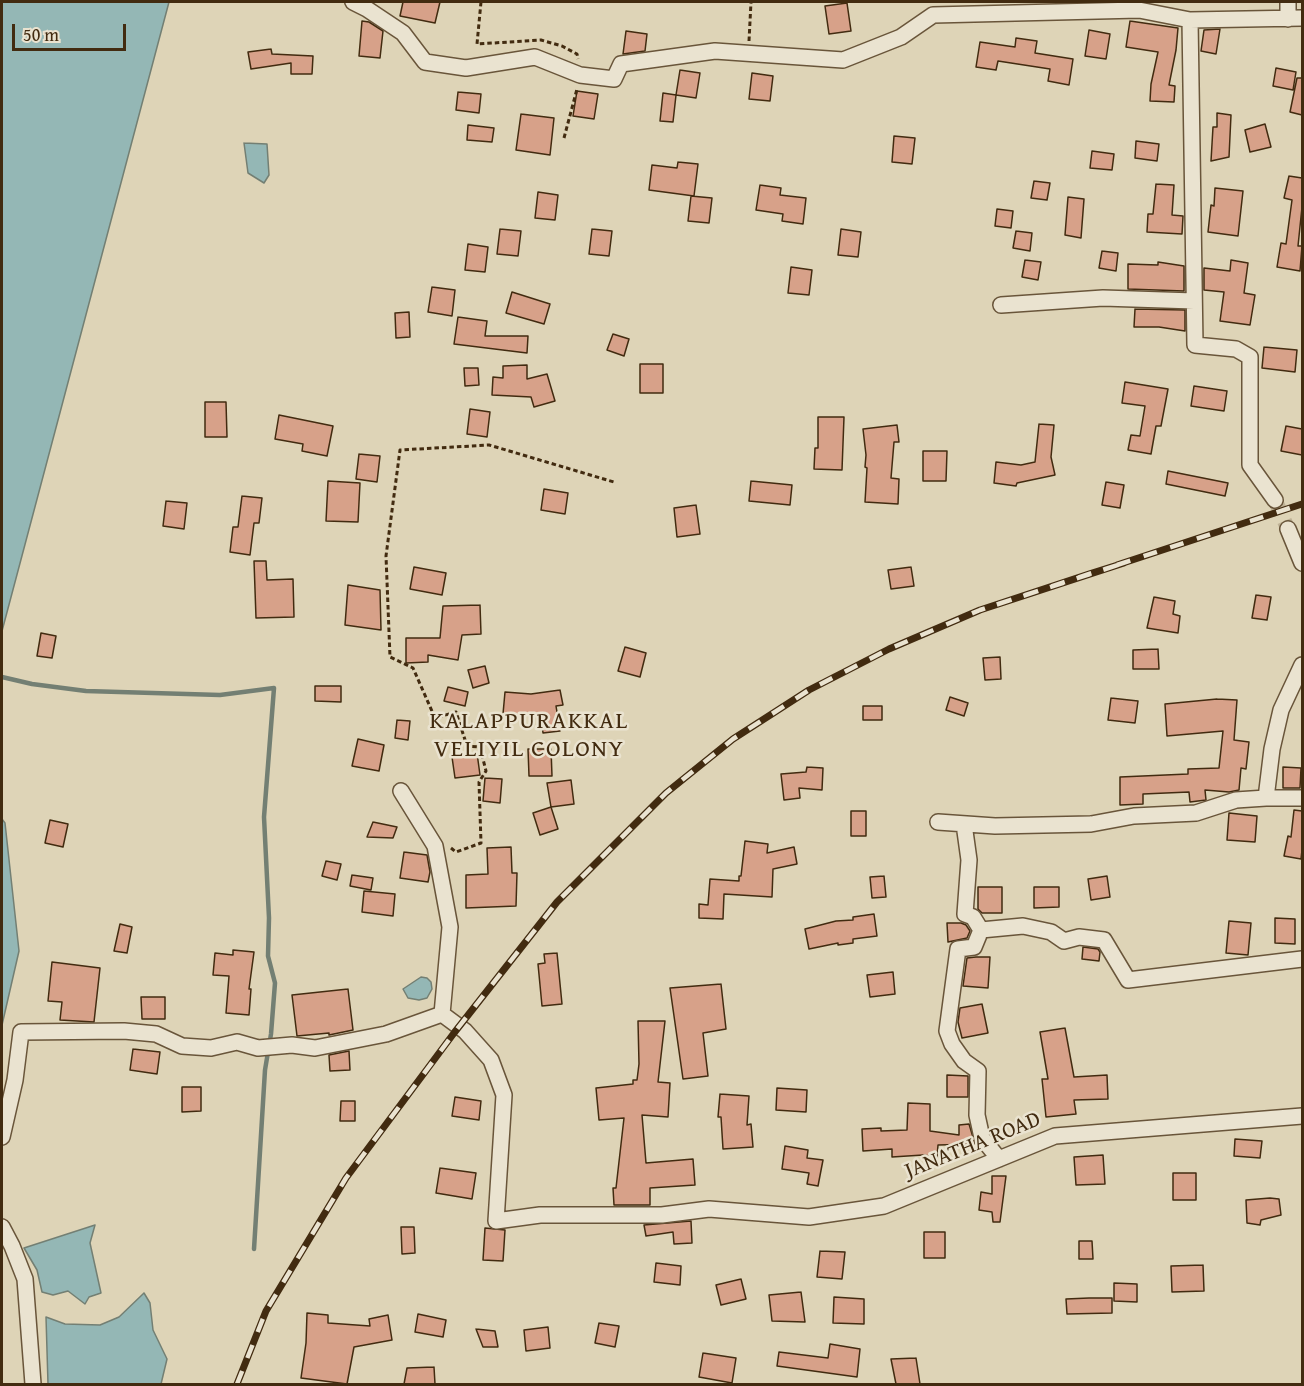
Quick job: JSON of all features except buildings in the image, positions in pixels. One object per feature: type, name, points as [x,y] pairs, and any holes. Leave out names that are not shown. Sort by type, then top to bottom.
[{"type":"street","points":[[353,2],[403,33],[425,62],[466,68],[535,57],[580,75],[614,79],[621,63],[714,51],[843,60],[901,37],[933,15],[1058,7],[1138,10],[1190,20],[1295,19],[1288,2]]},
{"type":"street","points":[[1190,20],[1195,345],[1236,349],[1250,357],[1250,465],[1275,500]]},
{"type":"street","points":[[1000,305],[1103,298],[1194,301]]},
{"type":"street","points":[[1288,529],[1302,563]]},
{"type":"street","points":[[1266,798],[1272,749],[1281,710],[1302,665]]},
{"type":"street","points":[[2,1137],[15,1080],[21,1032],[124,1031],[156,1034],[182,1046],[211,1048],[237,1042],[269,1047],[292,1045],[315,1048],[386,1034],[441,1014],[450,927],[448,915],[435,846],[401,791]]},
{"type":"street","points":[[938,822],[995,826],[1091,824],[1134,816],[1196,813],[1236,800],[1302,798]]},
{"type":"street","points":[[964,824],[969,860],[965,914],[973,917],[981,930]]},
{"type":"street","points":[[981,930],[1023,926],[1051,932],[1064,941],[1079,937],[1104,940],[1128,980],[1302,959]]},
{"type":"street","points":[[981,930],[974,947],[958,950],[947,1031],[952,1044],[964,1060],[978,1071],[977,1115],[982,1138],[999,1159]]},
{"type":"street","name":"JANATHA ROAD","points":[[441,1014],[465,1031],[491,1060],[504,1095],[496,1221],[540,1215],[662,1215],[709,1209],[809,1217],[885,1206],[1055,1136],[1302,1116]]},
{"type":"street","points":[[2,1227],[25,1279],[33,1384]]},
{"type":"path","points":[[749,54],[751,2]]},
{"type":"path","points":[[448,846],[456,852],[481,843],[479,782],[486,771],[480,747],[467,746],[456,712],[435,718],[413,668],[390,657],[386,556],[400,450],[489,446],[614,482]]},
{"type":"water","points":[[2,2],[169,2],[2,631]]},
{"type":"water","points":[[244,143],[267,144],[269,175],[264,183],[248,173]]},
{"type":"water","points":[[2,819],[5,823],[19,951],[2,1025]]},
{"type":"water","points":[[421,977],[431,982],[432,989],[427,998],[419,1000],[408,998],[403,989]]},
{"type":"water","points":[[95,1225],[90,1243],[101,1293],[89,1297],[85,1304],[68,1291],[53,1295],[42,1292],[37,1270],[24,1248]]},
{"type":"water","points":[[144,1293],[150,1303],[153,1330],[167,1359],[161,1384],[48,1384],[46,1317],[65,1324],[100,1325],[119,1317]]},
{"type":"waterway","points":[[2,677],[32,684],[86,691],[220,695],[274,688],[264,817],[269,918],[268,956],[275,983],[271,1034],[265,1070],[254,1249]]},
{"type":"tunnel","points":[[1275,500],[1288,529]]},
{"type":"railway","points":[[1117,565],[1302,504]]},
{"type":"railway","points":[[237,1384],[266,1311],[346,1178],[454,1033],[557,902],[666,793],[733,739],[809,690],[889,649],[980,610],[1089,574],[1124,563],[980,610]]},
{"type":"district","name":"KALAPPURAKKAL VELIYIL COLONY","points":[[529,736]]}]
